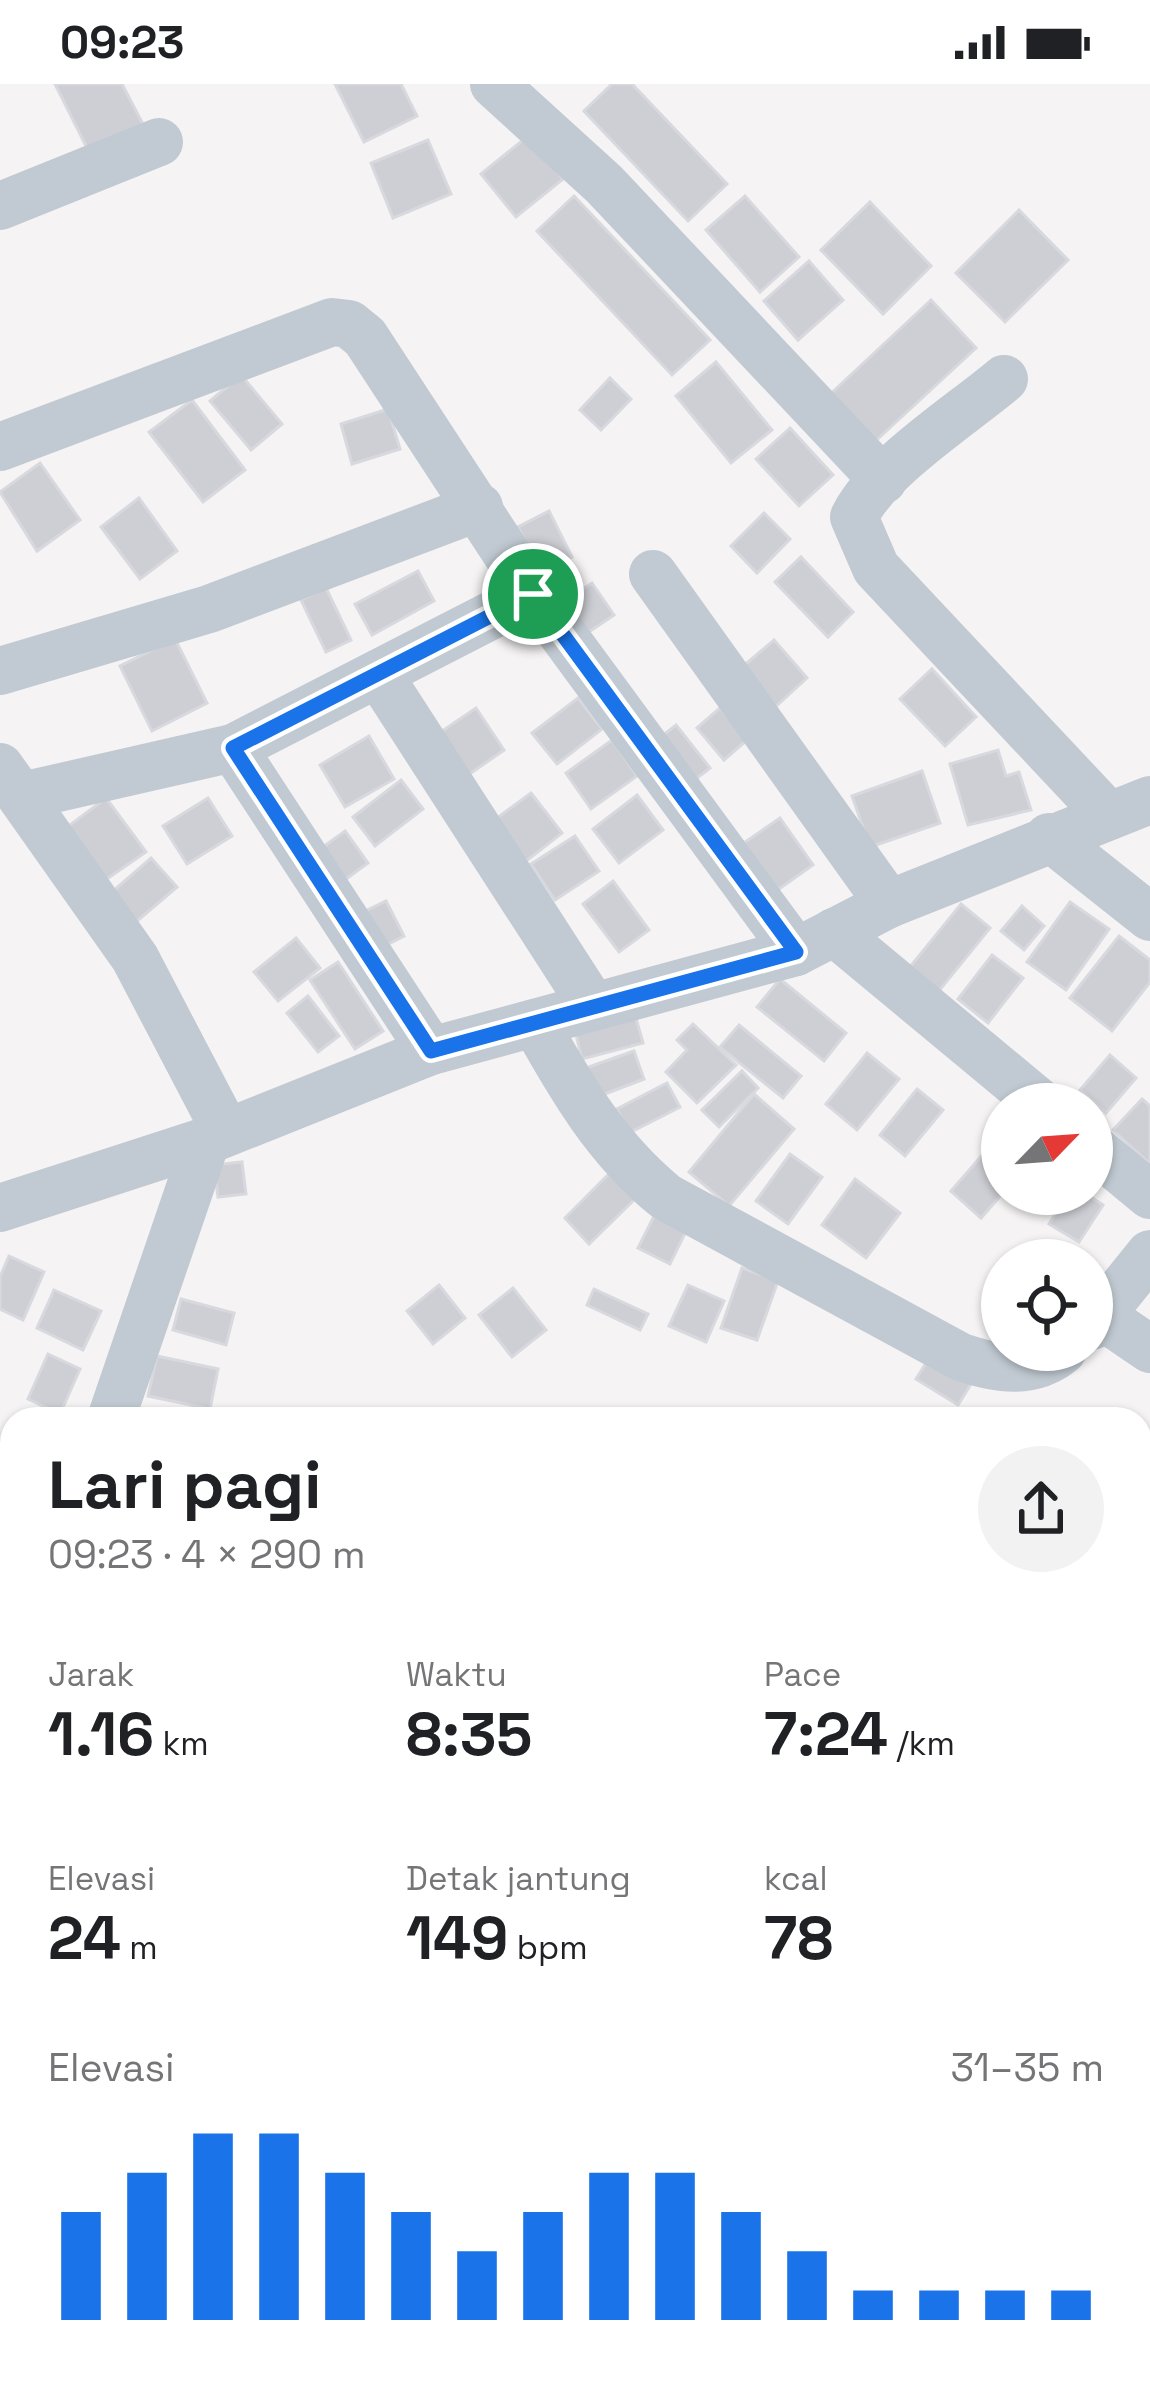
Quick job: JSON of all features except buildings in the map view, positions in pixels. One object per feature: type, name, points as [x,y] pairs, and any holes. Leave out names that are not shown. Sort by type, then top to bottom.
[{"type":"street","points":[[494,84],[604,184],[883,480]]},
{"type":"street","points":[[0,206],[159,142]]},
{"type":"street","points":[[0,447],[332,322],[349,324],[365,337],[533,594],[815,942],[1012,1083]]},
{"type":"street","points":[[0,1208],[215,1136],[431,1051],[815,942],[889,904],[1130,808],[876,568],[854,517],[862,499],[1004,379]]},
{"type":"street","points":[[0,670],[209,609],[479,507]]},
{"type":"street","points":[[653,574],[889,904]]},
{"type":"street","points":[[115,1407],[215,1136],[135,958],[11,782],[233,748],[533,594]]},
{"type":"street","points":[[379,675],[592,1005]]},
{"type":"street","points":[[233,748],[431,1051]]},
{"type":"street","points":[[1049,837],[1150,917]]},
{"type":"street","points":[[535,1023],[580,1103],[630,1167],[666,1197],[981,1364]]},
{"type":"street","points":[[1113,1164],[1150,1195]]},
{"type":"street","points":[[1113,1301],[1150,1254]]},
{"type":"street","points":[[1113,1329],[1150,1349]]},
{"type":"route","points":[[533,594],[796,952],[431,1051],[233,748],[533,594]]}]
